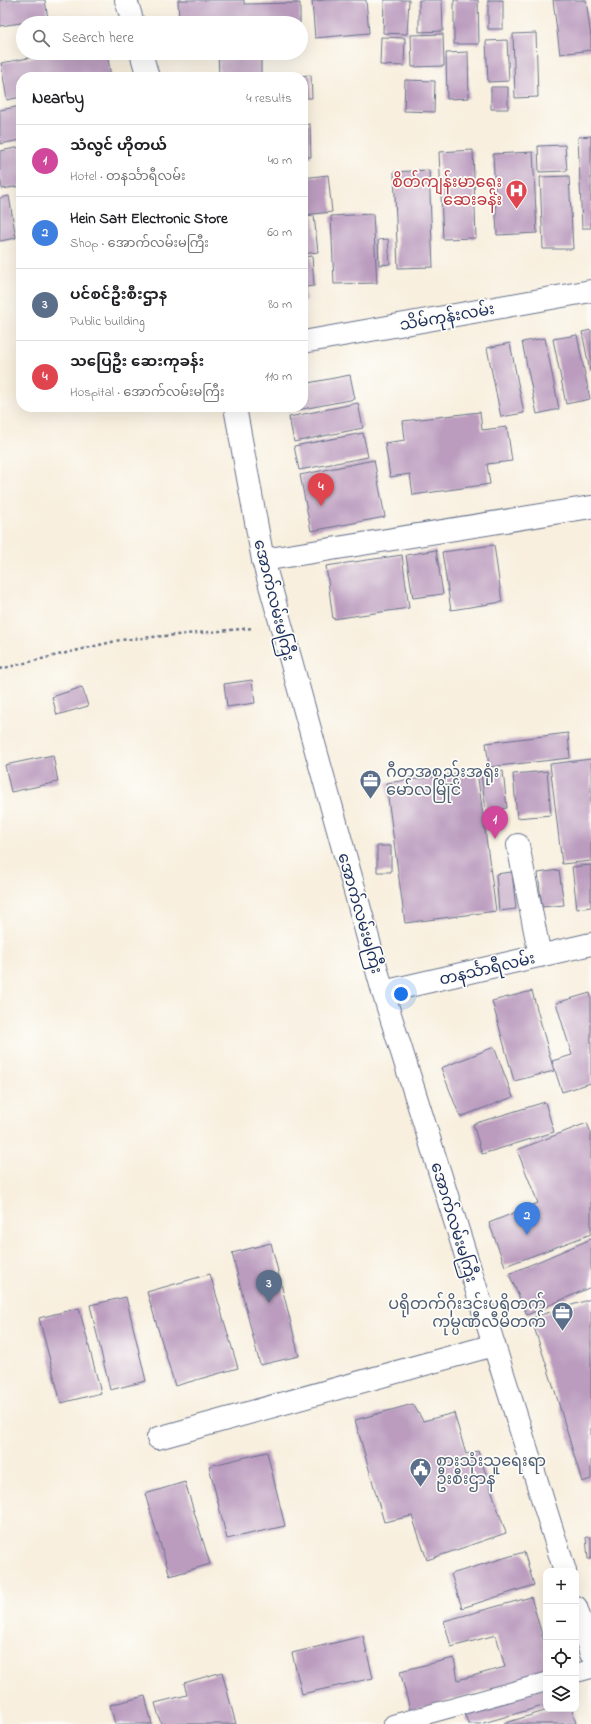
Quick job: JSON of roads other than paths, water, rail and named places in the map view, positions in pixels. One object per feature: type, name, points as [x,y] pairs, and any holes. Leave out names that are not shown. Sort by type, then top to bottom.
[{"type":"main road","points":[[126,0],[131,16]]},
{"type":"main road","points":[[143,60],[147,72]]},
{"type":"main road","name":"သိမ်ကုန်းလမ်း","points":[[308,341],[591,291]]},
{"type":"main road","name":"အောက်လမ်းမကြီး","points":[[236,412],[263,560],[383,992],[564,1568]]},
{"type":"main road","points":[[263,560],[591,507]]},
{"type":"main road","points":[[518,845],[540,956]]},
{"type":"main road","name":"တနင်္သာရီလမ်း","points":[[383,992],[591,944]]},
{"type":"main road","points":[[158,1438],[494,1345]]},
{"type":"main road","points":[[579,1616],[591,1654]]},
{"type":"lane","points":[[579,1672],[591,1669]]},
{"type":"lane","points":[[393,1724],[543,1683]]},
{"type":"place","name":"စိတ်ကျန်းမာရေး ဆေးခန်း","points":[[517,210]]},
{"type":"place","name":"သပြေဦး ဆေးကုခန်း","points":[[321,506]]},
{"type":"place","name":"ဂီတအစည်းအရုံး မော်လမြိုင်","points":[[370,800]]},
{"type":"place","name":"သံလွင် ဟိုတယ်","points":[[495,839]]},
{"type":"place","name":"Hein Satt Electronic Store","points":[[527,1235]]},
{"type":"place","name":"ပင်စင်ဦးစီးဌာန","points":[[269,1303]]},
{"type":"place","name":"ပရိုတက်ဂိုးဒင်းပရိုတက် ကုမ္ပဏီလီမိတက်","points":[[562,1332]]},
{"type":"place","name":"စားသုံးသူရေးရာ ဦးစီးဌာန","points":[[420,1488]]}]
